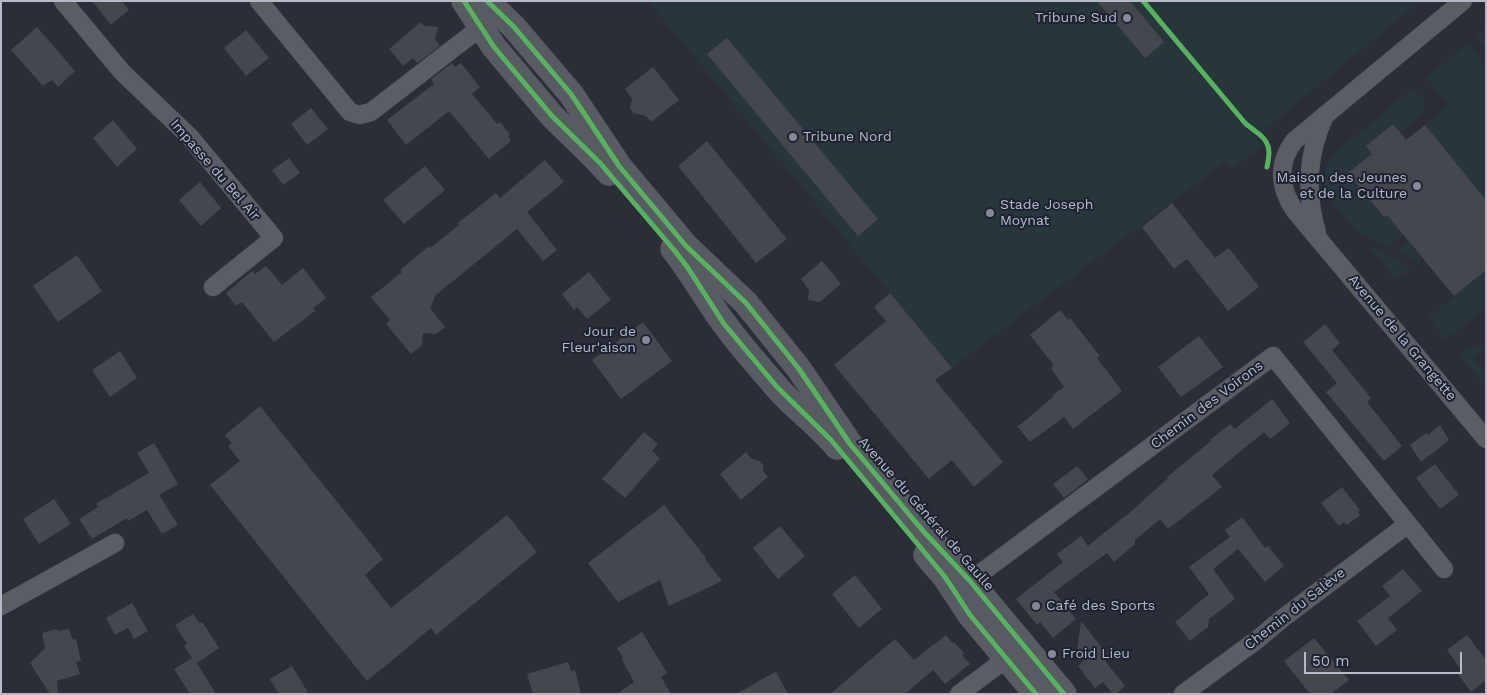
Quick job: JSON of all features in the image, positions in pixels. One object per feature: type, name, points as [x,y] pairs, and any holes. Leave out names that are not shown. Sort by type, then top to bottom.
[{"type":"main road","name":"Avenue du Général de Gaulle","points":[[464,1],[494,46],[510,66],[558,122],[600,162],[674,250],[737,339],[783,394],[831,440],[945,577],[970,615],[1064,694]]},
{"type":"main road","name":"Avenue du Général de Gaulle","points":[[487,1],[513,26],[560,82],[582,110],[615,160],[691,251],[734,291],[760,320],[786,352],[850,444],[924,532],[970,580],[1015,652],[1036,694]]},
{"type":"main road","points":[[510,66],[532,48]]},
{"type":"main road","points":[[539,101],[560,82]]},
{"type":"main road","points":[[737,339],[760,320]]},
{"type":"main road","points":[[763,371],[786,352]]},
{"type":"street","name":"Impasse du Bel Air","points":[[63,1],[122,72],[190,137],[274,238],[213,287]]},
{"type":"street","points":[[259,1],[350,112],[359,115],[371,112],[481,27]]},
{"type":"street","name":"Avenue de la Grangette","points":[[1463,1],[1298,137],[1288,150],[1284,160],[1282,182],[1284,192],[1295,211],[1318,236],[1486,439]]},
{"type":"street","name":"Avenue de la Grangette","points":[[1318,236],[1310,201],[1309,183],[1311,157],[1318,131],[1325,115]]},
{"type":"street","points":[[1288,150],[1298,146],[1308,152],[1311,157]]},
{"type":"street","name":"Chemin des Voirons","points":[[970,580],[1273,356],[1444,569]]},
{"type":"street","name":"Chemin du Salève","points":[[1182,694],[1258,639],[1282,618],[1408,524]]},
{"type":"street","points":[[1,606],[115,543]]},
{"type":"street","points":[[959,694],[1015,652]]},
{"type":"shaded area","name":"Stade Joseph Moynat","points":[[648,1],[1420,1],[1256,137],[1262,145],[1232,170],[1225,162],[952,368]]},
{"type":"shaded area","points":[[1486,29],[1486,48],[1476,37]]},
{"type":"shaded area","points":[[1468,43],[1486,66],[1486,200],[1425,125],[1449,105],[1426,78]]},
{"type":"shaded area","points":[[1413,88],[1425,102],[1423,114],[1400,133],[1393,124],[1366,146],[1372,154],[1387,215],[1403,235],[1389,247],[1354,229],[1331,198],[1327,190],[1325,175],[1332,158],[1339,150]]},
{"type":"shaded area","points":[[1408,241],[1422,259],[1419,262],[1397,250]]},
{"type":"shaded area","points":[[1373,247],[1412,267],[1396,280],[1371,249]]},
{"type":"shaded area","points":[[1479,266],[1486,274],[1486,307],[1446,340],[1428,318],[1461,291]]},
{"type":"shaded area","points":[[1468,347],[1485,348],[1473,358],[1486,374],[1486,387],[1459,355]]},
{"type":"building","points":[[92,1],[122,1],[129,10],[111,25]]},
{"type":"building","name":"Tribune Sud","points":[[1097,1],[1130,1],[1164,42],[1145,58]]},
{"type":"building","points":[[421,22],[424,26],[438,27],[435,39],[440,46],[417,63],[413,58],[403,66],[389,49]]},
{"type":"building","points":[[37,27],[75,71],[58,87],[52,80],[43,86],[11,50]]},
{"type":"building","points":[[246,30],[269,58],[246,76],[224,48]]},
{"type":"building","name":"Tribune Nord","points":[[727,38],[878,219],[858,236],[707,54]]},
{"type":"building","points":[[452,63],[455,67],[461,63],[480,87],[472,94],[497,124],[500,122],[510,134],[508,136],[511,141],[489,159],[449,111],[406,145],[387,120],[434,84],[431,79]]},
{"type":"building","points":[[653,67],[679,100],[651,122],[646,116],[633,113],[630,108],[632,99],[625,89]]},
{"type":"building","points":[[311,108],[328,129],[307,145],[291,124]]},
{"type":"building","points":[[113,120],[137,149],[117,167],[93,138]]},
{"type":"building","name":"Maison des Jeunes et de la Culture","points":[[1393,124],[1406,140],[1425,125],[1486,200],[1486,270],[1454,296],[1387,215],[1384,217],[1348,173],[1372,154],[1366,146]]},
{"type":"building","points":[[707,141],[787,239],[756,263],[678,166]]},
{"type":"building","points":[[289,158],[300,173],[283,185],[272,170]]},
{"type":"building","points":[[545,160],[564,182],[527,212],[557,250],[543,261],[517,229],[436,295],[430,308],[445,327],[436,334],[423,333],[422,345],[411,354],[386,324],[390,320],[371,297],[402,272],[400,270],[459,225],[458,223],[496,193],[500,198]]},
{"type":"building","points":[[425,166],[445,190],[404,224],[383,200]]},
{"type":"building","points":[[200,182],[221,208],[201,226],[179,200]]},
{"type":"building","points":[[1172,203],[1215,258],[1229,248],[1259,287],[1228,311],[1187,259],[1174,269],[1142,227]]},
{"type":"building","points":[[77,255],[102,291],[58,322],[33,286]]},
{"type":"building","points":[[822,261],[841,284],[820,302],[808,300],[809,290],[801,279]]},
{"type":"building","points":[[266,266],[282,285],[303,268],[326,298],[313,308],[315,311],[274,342],[242,302],[236,306],[226,293],[252,271],[255,274]]},
{"type":"building","points":[[589,272],[611,300],[587,319],[577,307],[574,310],[562,294]]},
{"type":"building","points":[[890,293],[952,368],[935,380],[1003,462],[974,487],[952,460],[929,479],[834,365],[886,321],[874,307]]},
{"type":"building","points":[[1060,310],[1068,320],[1070,318],[1100,356],[1097,358],[1122,391],[1073,429],[1064,417],[1030,442],[1017,426],[1064,387],[1052,370],[1053,364],[1030,335]]},
{"type":"building","points":[[643,322],[672,361],[621,399],[592,360]]},
{"type":"building","points":[[1325,324],[1340,343],[1332,350],[1371,398],[1367,402],[1402,446],[1384,461],[1326,392],[1337,383],[1303,342]]},
{"type":"building","points":[[1199,336],[1223,367],[1181,397],[1158,367]]},
{"type":"building","points":[[120,351],[137,378],[110,397],[92,370]]},
{"type":"building","points":[[1272,399],[1290,423],[1270,439],[1264,432],[1212,475],[1222,487],[1168,529],[1160,519],[1135,540],[1135,544],[1114,562],[1107,553],[1054,592],[1076,619],[1053,638],[1040,622],[1037,625],[1016,599],[1063,562],[1057,554],[1081,536],[1088,546],[1126,516],[1167,477],[1230,424],[1235,429]]},
{"type":"building","points":[[260,406],[383,559],[365,575],[391,608],[507,515],[537,552],[436,635],[431,628],[367,681],[210,485],[240,461],[228,446],[232,443],[225,435]]},
{"type":"building","points":[[1440,425],[1449,440],[1421,462],[1410,445],[1426,433],[1428,435]]},
{"type":"building","points":[[644,432],[658,444],[652,451],[660,458],[625,498],[602,479]]},
{"type":"building","points":[[154,443],[178,484],[159,495],[178,525],[162,534],[147,510],[128,521],[127,518],[92,539],[79,519],[98,507],[96,504],[149,473],[137,453]]},
{"type":"building","points":[[746,452],[752,459],[759,461],[763,465],[763,471],[768,477],[741,500],[720,474]]},
{"type":"building","points":[[1435,464],[1459,495],[1440,509],[1416,478]]},
{"type":"building","points":[[1077,466],[1088,479],[1064,498],[1053,484]]},
{"type":"building","points":[[1342,487],[1360,510],[1358,512],[1360,515],[1347,525],[1344,522],[1339,526],[1321,503]]},
{"type":"building","points":[[54,499],[71,524],[39,544],[23,519]]},
{"type":"building","points":[[664,505],[722,581],[669,606],[660,580],[618,602],[588,563]]},
{"type":"building","points":[[1242,517],[1265,548],[1268,546],[1284,566],[1265,582],[1238,549],[1213,569],[1235,599],[1209,619],[1208,627],[1190,641],[1175,622],[1209,594],[1189,567],[1230,537],[1225,530]]},
{"type":"building","points":[[780,526],[805,556],[778,579],[753,548]]},
{"type":"building","points":[[1403,569],[1422,591],[1388,618],[1397,630],[1376,646],[1357,621],[1390,596],[1382,586]]},
{"type":"building","points":[[855,575],[882,609],[859,628],[832,594]]},
{"type":"building","points":[[132,603],[148,631],[134,639],[128,628],[115,635],[106,618]]},
{"type":"building","points":[[193,614],[199,622],[203,623],[219,648],[197,663],[216,694],[190,694],[174,669],[192,658],[184,646],[187,644],[175,625]]},
{"type":"building","points":[[1081,621],[1106,653],[1102,657],[1125,686],[1116,694],[1113,694],[1103,682],[1095,688],[1078,666],[1084,660],[1077,652]]},
{"type":"building","points":[[57,629],[57,631],[69,629],[73,640],[76,639],[81,661],[76,662],[80,674],[57,681],[58,694],[50,694],[30,663],[45,648],[42,633]]},
{"type":"building","points":[[642,632],[667,673],[661,677],[671,694],[617,694],[634,682],[617,648]]},
{"type":"building","points":[[946,635],[964,653],[962,655],[970,664],[945,684],[933,670],[905,694],[830,694],[895,639],[914,660]]},
{"type":"building","points":[[1467,635],[1486,660],[1486,680],[1471,692],[1458,674],[1462,671],[1447,650]]},
{"type":"building","points":[[1314,638],[1349,680],[1331,694],[1310,694],[1284,661]]},
{"type":"building","points":[[568,662],[571,671],[575,670],[581,694],[533,694],[527,674]]},
{"type":"building","points":[[292,666],[309,694],[279,694],[270,679]]},
{"type":"building","points":[[775,672],[788,694],[736,694]]},
{"type":"cycle path","points":[[464,1],[494,47],[552,116],[600,163],[674,250],[688,268],[724,324],[777,387],[831,440],[945,577],[970,615],[1036,694]]},
{"type":"cycle path","points":[[487,1],[513,26],[571,94],[619,166],[686,246],[746,303],[799,369],[850,444],[924,532],[970,581],[1064,694]]},
{"type":"cycle path","points":[[1143,1],[1245,123],[1264,138],[1269,151],[1267,167]]},
{"type":"place","name":"Tribune Sud","points":[[1127,18]]},
{"type":"place","name":"Tribune Nord","points":[[793,137]]},
{"type":"place","name":"Maison des Jeunes et de la Culture","points":[[1417,186]]},
{"type":"place","name":"Stade Joseph Moynat","points":[[990,213]]},
{"type":"place","name":"Jour de Fleur'aison","points":[[646,340]]},
{"type":"place","name":"Café des Sports","points":[[1036,606]]},
{"type":"place","name":"Froid Lieu","points":[[1052,654]]}]
